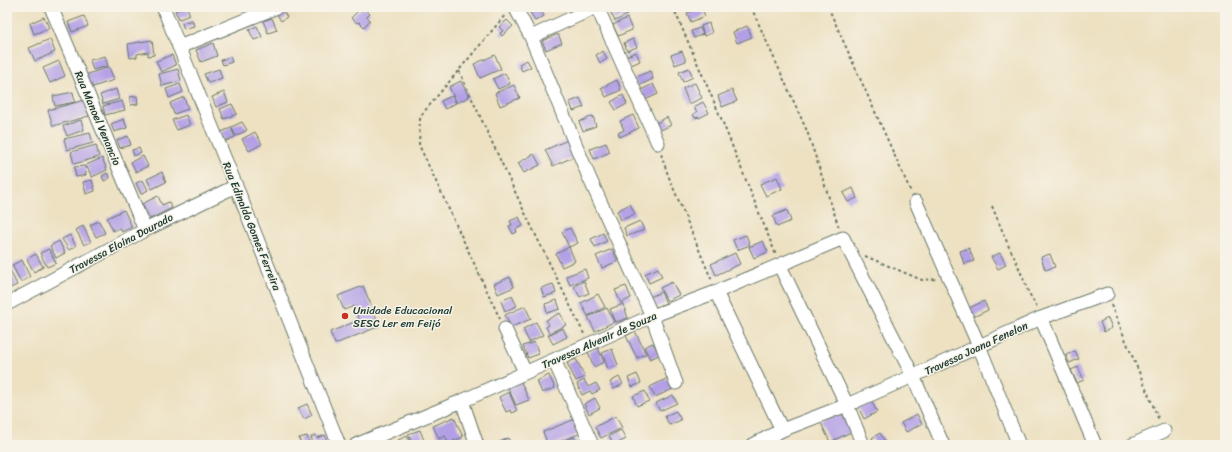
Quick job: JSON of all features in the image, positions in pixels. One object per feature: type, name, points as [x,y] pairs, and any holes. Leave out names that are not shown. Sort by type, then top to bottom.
[{"type":"street","name":"Rua Manoel Venancio","points":[[51,7],[145,230]]},
{"type":"street","name":"Rua Edinaldo Gomes Ferreira","points":[[163,7],[339,445]]},
{"type":"street","points":[[179,47],[276,7]]},
{"type":"street","points":[[531,37],[596,7],[658,143]]},
{"type":"street","points":[[511,10],[531,37],[590,177],[652,316],[676,384]]},
{"type":"street","name":"Travessa Eloina Dourado","points":[[7,304],[145,230],[236,186]]},
{"type":"street","points":[[916,202],[979,346],[1019,445]]},
{"type":"street","points":[[843,238],[913,376],[943,445]]},
{"type":"street","name":"Travessa Alvenir de Souza","points":[[356,445],[462,401],[652,316],[780,266],[843,238]]},
{"type":"street","points":[[780,266],[847,405],[863,445]]},
{"type":"street","points":[[716,292],[782,430]]},
{"type":"street","name":"Travessa Joana Fenelon","points":[[753,445],[782,430],[847,405],[1042,318],[1107,294]]},
{"type":"street","points":[[1042,318],[1095,445]]},
{"type":"street","points":[[505,329],[525,372]]},
{"type":"street","points":[[554,360],[592,445]]},
{"type":"street","points":[[462,401],[477,445]]},
{"type":"street","points":[[1132,445],[1164,431]]},
{"type":"path","points":[[673,7],[721,118],[780,266]]},
{"type":"path","points":[[751,7],[807,131],[843,238]]},
{"type":"path","points":[[828,7],[916,202]]},
{"type":"path","points":[[505,329],[419,145],[420,119],[423,113],[511,10]]},
{"type":"path","points":[[458,71],[589,344]]},
{"type":"path","points":[[658,143],[668,175],[716,292]]},
{"type":"path","points":[[992,206],[1008,247],[1017,263],[1028,291],[1042,318]]},
{"type":"path","points":[[849,252],[870,258],[922,280],[950,279]]},
{"type":"path","points":[[1107,294],[1164,431]]},
{"type":"building","points":[[187,7],[190,15],[179,19],[175,11]]},
{"type":"building","points":[[362,7],[370,14],[367,17],[370,20],[364,27],[359,22],[357,23],[351,18]]},
{"type":"building","points":[[534,7],[539,7],[544,16],[535,21],[529,10]]},
{"type":"building","points":[[608,7],[623,7],[627,15],[615,21]]},
{"type":"building","points":[[701,7],[705,16],[691,22],[687,13]]},
{"type":"building","points":[[283,11],[287,17],[281,21],[277,14]]},
{"type":"building","points":[[84,16],[88,26],[72,32],[68,22]]},
{"type":"building","points":[[44,17],[49,28],[34,34],[30,23]]},
{"type":"building","points":[[272,18],[277,30],[268,33],[263,21]]},
{"type":"building","points":[[627,18],[632,30],[618,36],[613,25]]},
{"type":"building","points":[[192,20],[194,26],[184,29],[182,23]]},
{"type":"building","points":[[507,20],[513,26],[502,36],[500,33],[503,31],[499,27]]},
{"type":"building","points":[[709,23],[712,33],[704,36],[701,26]]},
{"type":"building","points":[[257,26],[262,37],[254,40],[249,30]]},
{"type":"building","points":[[747,26],[752,37],[737,43],[733,32]]},
{"type":"building","points":[[700,28],[703,34],[694,38],[691,31]]},
{"type":"building","points":[[558,34],[562,43],[546,50],[542,41]]},
{"type":"building","points":[[50,39],[55,52],[35,61],[29,48]]},
{"type":"building","points":[[633,39],[637,47],[627,51],[624,43]]},
{"type":"building","points":[[152,40],[154,55],[148,56],[148,52],[137,54],[137,57],[130,58],[128,44]]},
{"type":"building","points":[[213,43],[217,56],[201,62],[196,50]]},
{"type":"building","points":[[603,51],[607,59],[600,63],[596,55]]},
{"type":"building","points":[[682,51],[686,61],[675,65],[671,55]]},
{"type":"building","points":[[636,52],[640,61],[629,66],[625,57]]},
{"type":"building","points":[[172,55],[176,65],[161,72],[156,61]]},
{"type":"building","points":[[495,55],[501,69],[480,78],[474,64]]},
{"type":"building","points":[[105,56],[108,66],[93,70],[90,60]]},
{"type":"building","points":[[230,57],[232,62],[223,65],[221,60]]},
{"type":"building","points":[[527,60],[531,67],[522,71],[519,64]]},
{"type":"building","points":[[59,61],[65,76],[50,83],[43,68]]},
{"type":"building","points":[[109,67],[114,80],[90,88],[85,75]]},
{"type":"building","points":[[689,68],[693,77],[683,82],[679,72]]},
{"type":"building","points":[[178,69],[181,81],[162,86],[159,74]]},
{"type":"building","points":[[219,69],[222,78],[208,83],[204,74]]},
{"type":"building","points":[[650,71],[653,79],[638,86],[634,78]]},
{"type":"building","points":[[505,73],[510,84],[498,89],[493,79]]},
{"type":"building","points":[[617,80],[621,90],[606,97],[601,88]]},
{"type":"building","points":[[461,81],[469,97],[457,103],[449,87]]},
{"type":"building","points":[[695,83],[702,98],[689,104],[683,88]]},
{"type":"building","points":[[180,84],[183,92],[169,98],[166,89]]},
{"type":"building","points":[[653,84],[658,94],[645,100],[641,90]]},
{"type":"building","points":[[514,85],[520,98],[500,106],[495,93]]},
{"type":"building","points":[[116,89],[119,99],[103,104],[100,95]]},
{"type":"building","points":[[732,90],[737,101],[722,107],[718,96]]},
{"type":"building","points":[[73,92],[75,102],[55,106],[53,96]]},
{"type":"building","points":[[224,92],[228,102],[216,107],[212,97]]},
{"type":"building","points":[[623,95],[627,104],[616,110],[611,102]]},
{"type":"building","points":[[137,96],[138,104],[131,105],[130,97]]},
{"type":"building","points":[[452,96],[456,103],[445,109],[441,101]]},
{"type":"building","points":[[184,97],[188,109],[174,114],[170,103]]},
{"type":"building","points":[[580,98],[584,107],[573,111],[570,102]]},
{"type":"building","points":[[85,100],[89,116],[53,126],[48,110]]},
{"type":"building","points":[[122,101],[125,110],[105,115],[103,106]]},
{"type":"building","points":[[703,102],[709,113],[699,118],[695,118],[693,114],[697,112],[694,107]]},
{"type":"building","points":[[232,104],[237,114],[224,119],[220,109]]},
{"type":"building","points":[[186,115],[190,125],[177,130],[172,120]]},
{"type":"building","points":[[633,115],[639,128],[620,137],[618,133],[624,130],[620,121]]},
{"type":"building","points":[[593,116],[596,126],[583,131],[579,122]]},
{"type":"building","points":[[667,117],[671,125],[659,131],[655,124]]},
{"type":"building","points":[[124,119],[127,128],[114,132],[111,124]]},
{"type":"building","points":[[81,120],[84,130],[67,136],[63,126]]},
{"type":"building","points":[[242,122],[247,130],[236,136],[231,127]]},
{"type":"building","points":[[231,128],[235,137],[226,141],[221,132]]},
{"type":"building","points":[[255,132],[262,144],[249,151],[242,139]]},
{"type":"building","points":[[90,133],[93,143],[67,150],[64,139]]},
{"type":"building","points":[[128,136],[131,145],[120,148],[117,140]]},
{"type":"building","points":[[570,139],[578,155],[553,166],[545,150]]},
{"type":"building","points":[[606,143],[610,152],[594,159],[590,149]]},
{"type":"building","points":[[96,145],[99,157],[74,164],[71,152]]},
{"type":"building","points":[[139,148],[141,153],[134,156],[132,150]]},
{"type":"building","points":[[534,154],[540,165],[524,173],[518,163]]},
{"type":"building","points":[[143,156],[148,166],[136,172],[131,162]]},
{"type":"building","points":[[102,158],[107,170],[92,177],[86,165]]},
{"type":"building","points":[[85,166],[86,175],[76,177],[74,167]]},
{"type":"building","points":[[162,172],[166,182],[152,189],[147,179]]},
{"type":"building","points":[[107,173],[110,178],[104,181],[102,176]]},
{"type":"building","points":[[777,177],[782,189],[766,196],[760,184]]},
{"type":"building","points":[[92,180],[95,191],[86,194],[83,182]]},
{"type":"building","points":[[143,180],[148,190],[141,194],[136,183]]},
{"type":"building","points":[[853,188],[857,198],[848,202],[843,193]]},
{"type":"building","points":[[158,196],[162,205],[169,202],[172,208],[150,219],[142,204]]},
{"type":"building","points":[[630,204],[635,214],[621,220],[617,211]]},
{"type":"building","points":[[124,210],[132,227],[122,232],[120,228],[113,231],[107,218]]},
{"type":"building","points":[[787,210],[791,221],[777,227],[773,216]]},
{"type":"building","points":[[519,217],[523,226],[516,229],[517,232],[513,234],[509,226],[512,225],[510,221]]},
{"type":"building","points":[[99,221],[105,233],[96,237],[90,225]]},
{"type":"building","points":[[640,221],[644,230],[627,236],[624,228]]},
{"type":"building","points":[[83,226],[91,242],[84,245],[76,230]]},
{"type":"building","points":[[570,228],[578,243],[569,247],[562,232]]},
{"type":"building","points":[[603,233],[607,241],[595,247],[591,239]]},
{"type":"building","points":[[70,235],[76,246],[69,250],[62,239]]},
{"type":"building","points":[[746,235],[750,245],[737,250],[733,240]]},
{"type":"building","points":[[59,241],[65,253],[56,258],[50,246]]},
{"type":"building","points":[[763,241],[768,252],[754,258],[749,247]]},
{"type":"building","points":[[569,247],[575,261],[562,267],[556,254]]},
{"type":"building","points":[[969,248],[974,261],[964,264],[960,251]]},
{"type":"building","points":[[49,249],[56,263],[47,267],[40,253]]},
{"type":"building","points":[[612,249],[618,261],[602,268],[596,256]]},
{"type":"building","points":[[735,253],[740,264],[716,275],[711,264]]},
{"type":"building","points":[[1000,253],[1006,265],[998,269],[991,257]]},
{"type":"building","points":[[36,254],[43,267],[34,272],[27,259]]},
{"type":"building","points":[[1050,254],[1055,267],[1045,270],[1041,257]]},
{"type":"building","points":[[22,260],[30,277],[21,282],[12,265]]},
{"type":"building","points":[[9,268],[17,285],[8,289],[7,269]]},
{"type":"building","points":[[658,268],[662,277],[649,283],[645,274]]},
{"type":"building","points":[[585,269],[588,278],[570,285],[566,276]]},
{"type":"building","points":[[510,277],[514,287],[498,294],[494,284]]},
{"type":"building","points":[[584,281],[589,293],[580,297],[574,286]]},
{"type":"building","points":[[672,282],[679,295],[667,301],[660,288]]},
{"type":"building","points":[[553,284],[556,293],[544,297],[541,288]]},
{"type":"building","points":[[363,286],[380,326],[335,344],[330,332],[359,320],[354,306],[344,310],[338,296]]},
{"type":"building","points":[[626,286],[631,298],[621,303],[615,290]]},
{"type":"building","points":[[661,292],[666,303],[655,308],[650,297]]},
{"type":"building","points":[[598,294],[605,307],[588,316],[581,303]]},
{"type":"building","points":[[512,296],[517,306],[505,311],[501,301]]},
{"type":"building","points":[[557,300],[560,309],[547,313],[545,304]]},
{"type":"building","points":[[984,301],[988,310],[971,318],[967,309]]},
{"type":"building","points":[[623,304],[628,318],[616,322],[610,309]]},
{"type":"building","points":[[525,306],[531,319],[511,327],[505,315]]},
{"type":"building","points":[[607,308],[614,322],[595,331],[588,317]]},
{"type":"building","points":[[560,313],[566,325],[549,333],[546,327],[549,325],[546,320]]},
{"type":"building","points":[[1108,318],[1112,328],[1104,332],[1100,322]]},
{"type":"building","points":[[536,322],[543,335],[529,342],[523,329]]},
{"type":"building","points":[[563,328],[567,337],[553,344],[548,335]]},
{"type":"building","points":[[635,331],[646,354],[637,358],[626,336]]},
{"type":"building","points":[[534,342],[539,354],[528,358],[523,346]]},
{"type":"building","points":[[653,343],[659,355],[650,359],[644,347]]},
{"type":"building","points":[[598,348],[604,362],[594,367],[588,352]]},
{"type":"building","points":[[612,349],[618,365],[608,369],[602,353]]},
{"type":"building","points":[[1075,351],[1079,359],[1069,363],[1066,355]]},
{"type":"building","points":[[576,359],[585,377],[576,381],[567,363]]},
{"type":"building","points":[[1078,367],[1084,380],[1077,383],[1071,370]]},
{"type":"building","points":[[637,374],[641,383],[632,387],[628,378]]},
{"type":"building","points":[[549,375],[555,388],[542,393],[537,381]]},
{"type":"building","points":[[619,377],[623,384],[614,389],[610,382]]},
{"type":"building","points":[[668,378],[673,389],[655,397],[650,387]]},
{"type":"building","points":[[584,380],[588,387],[596,383],[600,390],[592,394],[590,391],[582,395],[577,384]]},
{"type":"building","points":[[521,382],[529,400],[516,405],[508,388]]},
{"type":"building","points":[[645,391],[649,401],[637,406],[633,396]]},
{"type":"building","points":[[509,392],[517,411],[512,413],[511,410],[506,412],[499,397]]},
{"type":"building","points":[[673,395],[677,403],[660,411],[656,403]]},
{"type":"building","points":[[595,398],[600,408],[589,414],[584,404]]},
{"type":"building","points":[[871,400],[877,412],[864,419],[858,406]]},
{"type":"building","points":[[307,404],[312,415],[304,419],[298,408]]},
{"type":"building","points":[[676,411],[681,420],[669,425],[665,416]]},
{"type":"building","points":[[841,411],[851,432],[830,442],[820,421]]},
{"type":"building","points":[[917,414],[922,424],[906,432],[901,423]]},
{"type":"building","points":[[616,416],[622,428],[601,438],[595,427]]},
{"type":"building","points":[[454,417],[463,437],[449,443],[445,436],[439,439],[433,426]]},
{"type":"building","points":[[575,419],[581,433],[552,445],[548,445],[543,432]]},
{"type":"building","points":[[420,430],[425,443],[421,445],[413,445],[408,434]]},
{"type":"building","points":[[621,430],[626,439],[614,445],[609,436]]},
{"type":"building","points":[[880,433],[887,445],[876,445],[872,438]]},
{"type":"building","points":[[316,435],[317,438],[325,435],[328,445],[314,445],[311,437]]},
{"type":"building","points":[[307,436],[310,445],[301,445],[299,438]]},
{"type":"building","points":[[407,436],[411,445],[400,445],[398,440]]},
{"type":"building","points":[[574,437],[578,445],[556,445]]},
{"type":"building","points":[[508,438],[512,445],[493,445]]},
{"type":"place","name":"Unidade Educacional SESC Ler em Feijó","points":[[345,316]]}]
